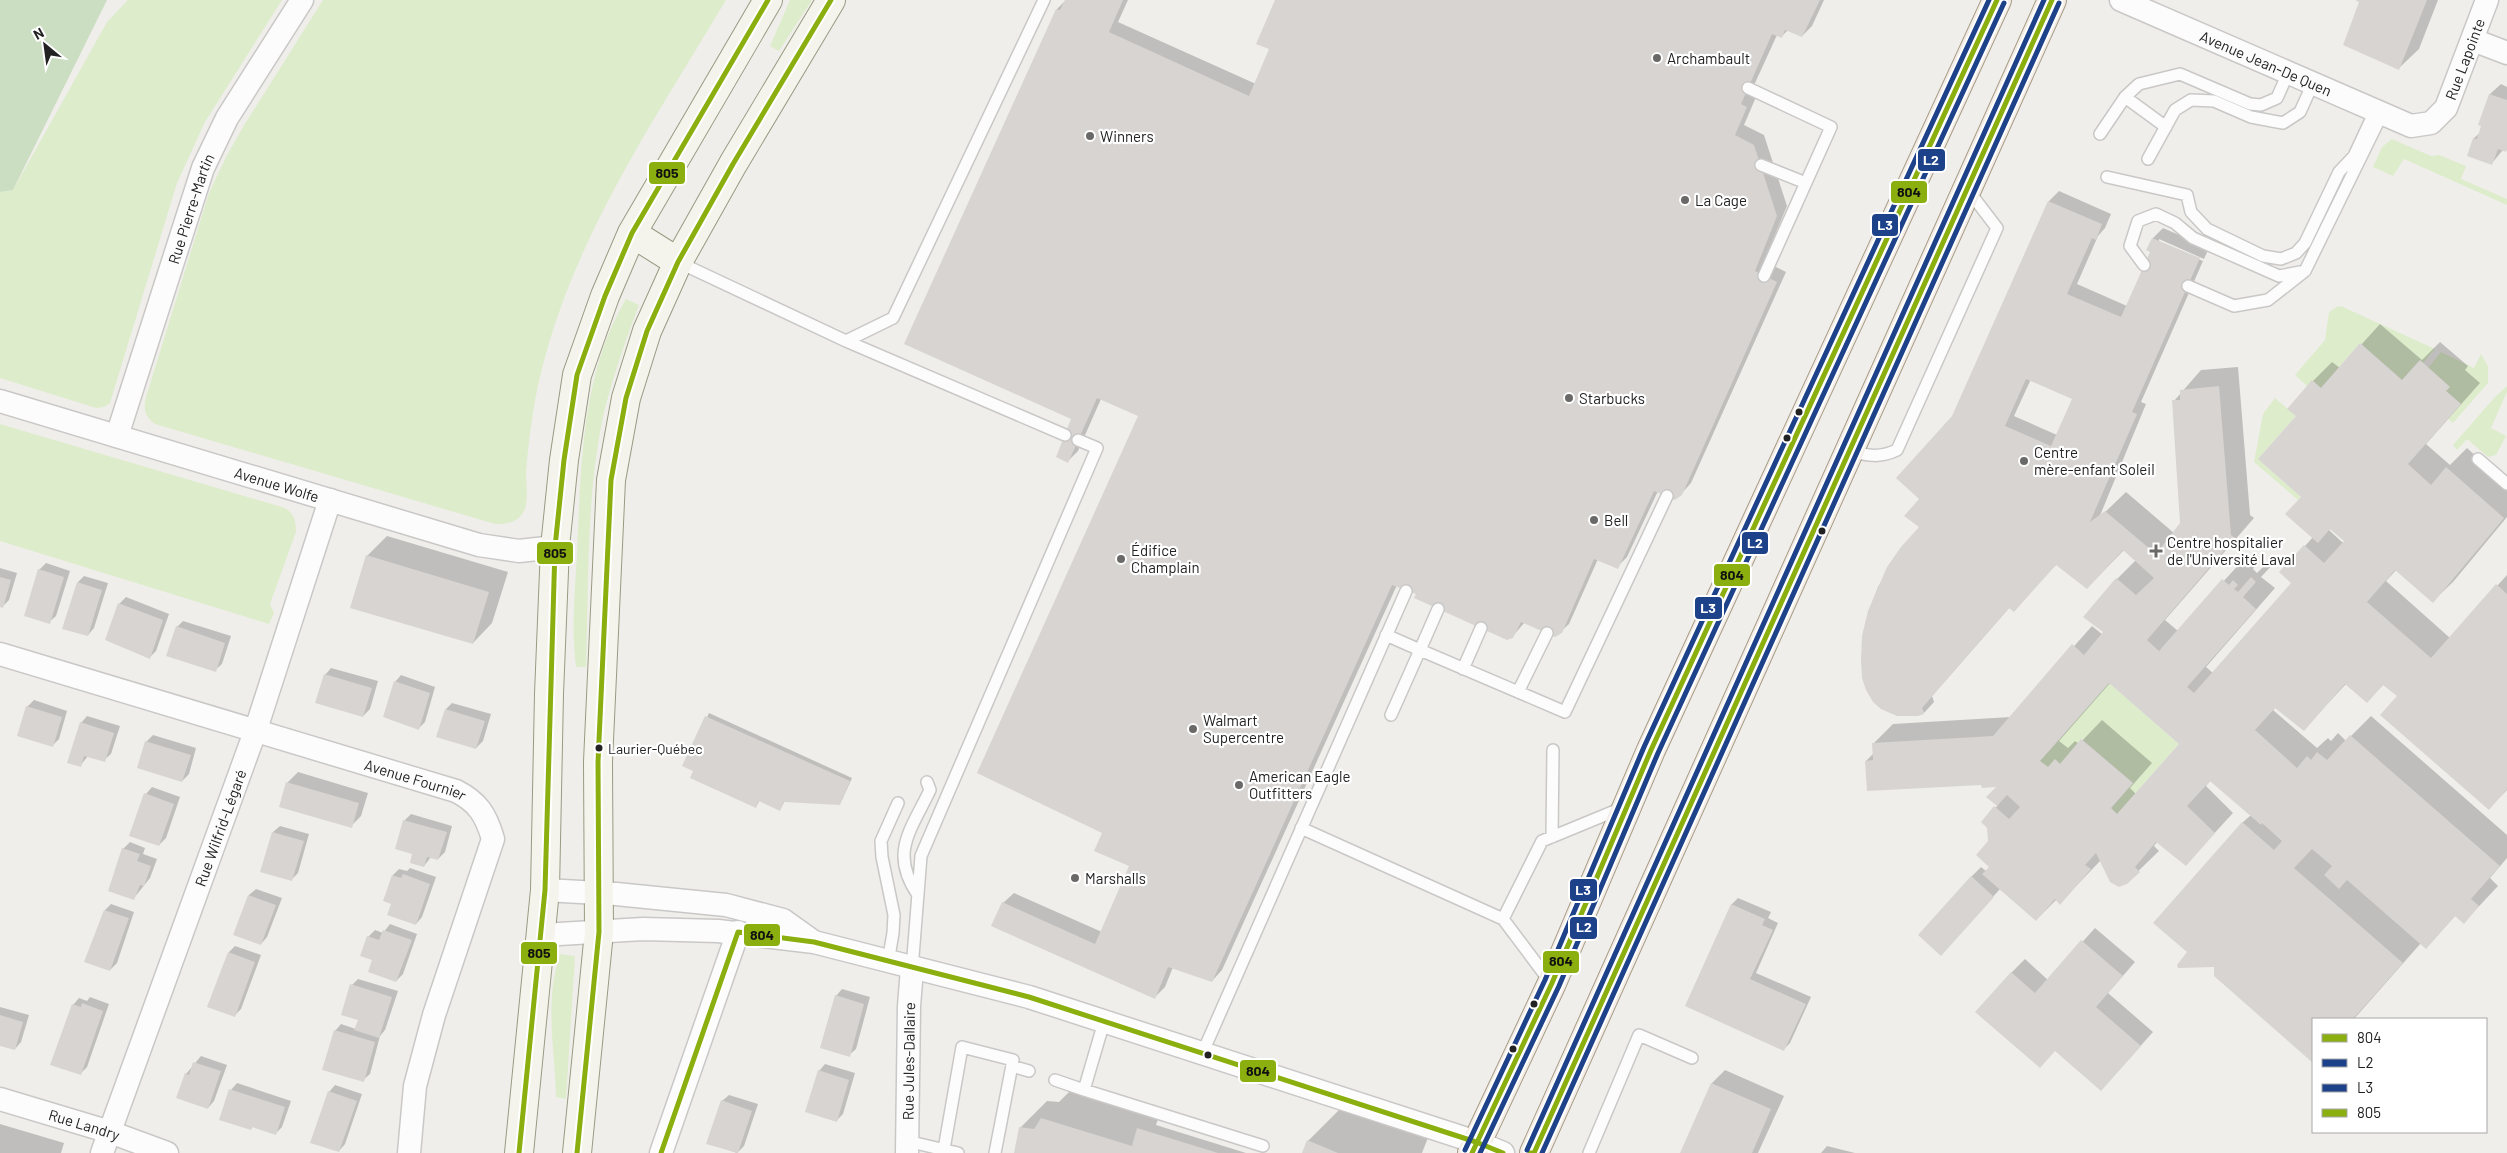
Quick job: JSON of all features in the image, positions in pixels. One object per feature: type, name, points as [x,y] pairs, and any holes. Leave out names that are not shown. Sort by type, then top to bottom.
[{"type":"main road","points":[[519,1153],[542,934],[548,694],[555,547],[564,460],[578,375],[605,296],[632,233],[768,0]]},
{"type":"main road","points":[[578,1153],[599,932],[599,753],[605,585],[613,465],[626,398],[647,331],[678,262],[732,164],[832,0]]},
{"type":"main road","points":[[1474,1147],[1552,983],[1626,807],[1997,0]]},
{"type":"main road","points":[[1533,1153],[2052,0]]},
{"type":"main road","points":[[632,233],[678,262]]},
{"type":"street","name":"Rue Pierre-Martin","points":[[117,436],[203,168],[227,118],[302,0]]},
{"type":"street","name":"Rue Lapointe","points":[[2411,126],[2431,123],[2446,108],[2487,0]]},
{"type":"street","name":"Avenue Jean-De Quen","points":[[2128,1],[2411,126]]},
{"type":"street","points":[[2473,40],[2507,53]]},
{"type":"street","name":"Avenue Wolfe","points":[[0,401],[480,545],[519,550],[555,547]]},
{"type":"street","name":"Rue Wilfrid-Légaré","points":[[102,1153],[256,729],[330,500]]},
{"type":"street","name":"Avenue Fournier","points":[[0,654],[256,729],[456,791],[469,797],[479,806],[488,820],[493,839],[432,1024],[415,1086],[409,1153]]},
{"type":"street","points":[[544,890],[726,905],[783,920],[814,942]]},
{"type":"street","points":[[542,934],[643,929],[738,932],[814,942],[1029,997],[1474,1147],[1503,1153]]},
{"type":"street","points":[[661,1153],[738,932]]},
{"type":"street","name":"Rue Jules-Dallaire","points":[[907,1147],[909,1006],[912,968]]},
{"type":"street","name":"Rue Landry","points":[[0,1099],[110,1132],[167,1153]]},
{"type":"lane","points":[[846,341],[893,318],[1044,0]]},
{"type":"lane","points":[[2100,134],[2125,97],[2139,84],[2180,74],[2250,104],[2261,105],[2277,98],[2288,73]]},
{"type":"lane","points":[[2148,159],[2175,110],[2191,100],[2214,101],[2252,117],[2283,123],[2300,112],[2313,84]]},
{"type":"lane","points":[[1748,88],[1831,127],[1764,276]]},
{"type":"lane","points":[[2125,97],[2166,127]]},
{"type":"lane","points":[[2107,177],[2187,195],[2191,212],[2207,229],[2263,256],[2281,259],[2296,253],[2305,243],[2339,172],[2354,156],[2379,113]]},
{"type":"lane","points":[[2188,286],[2234,306],[2268,300],[2305,271],[2379,113]]},
{"type":"lane","points":[[1760,165],[1806,183]]},
{"type":"lane","points":[[1850,451],[1871,457],[1885,456],[1897,450],[1997,228],[1967,190]]},
{"type":"lane","points":[[2144,265],[2130,246],[2138,221],[2156,214],[2175,223],[2193,238],[2279,276],[2305,271]]},
{"type":"lane","points":[[678,262],[846,341],[1065,435]]},
{"type":"lane","points":[[912,968],[921,856],[1097,448],[1078,440]]},
{"type":"lane","points":[[2478,459],[2507,484]]},
{"type":"lane","points":[[1386,635],[1565,712],[1667,496]]},
{"type":"lane","points":[[1202,1054],[1406,591]]},
{"type":"lane","points":[[1391,715],[1438,609]]},
{"type":"lane","points":[[1463,668],[1480,628]]},
{"type":"lane","points":[[1518,692],[1547,633]]},
{"type":"lane","points":[[1552,836],[1553,750]]},
{"type":"lane","points":[[918,895],[907,879],[903,863],[904,844],[930,790],[927,782]]},
{"type":"lane","points":[[888,962],[894,933],[894,915],[885,875],[881,841],[898,803]]},
{"type":"lane","points":[[1503,919],[1542,841],[1626,807]]},
{"type":"lane","points":[[1301,828],[1503,919],[1552,983]]},
{"type":"lane","points":[[1084,1090],[1104,1022]]},
{"type":"lane","points":[[1589,1153],[1639,1035],[1692,1058]]},
{"type":"lane","points":[[944,1149],[962,1047],[1013,1060],[995,1153]]},
{"type":"lane","points":[[1012,1066],[1029,1071]]},
{"type":"lane","points":[[1054,1080],[1263,1146]]},
{"type":"lane","points":[[907,1147],[944,1149],[958,1153]]},
{"type":"green space","points":[[0,0],[107,0],[13,190],[0,192]]},
{"type":"green space","points":[[128,0],[282,0],[205,122],[177,183],[110,403],[104,407],[96,408],[0,378],[0,192],[13,190],[107,22]]},
{"type":"green space","points":[[323,0],[726,0],[622,174],[578,265],[559,312],[537,388],[527,459],[526,507],[518,518],[511,522],[495,524],[155,424],[146,412],[146,397],[209,193],[243,127]]},
{"type":"green space","points":[[790,0],[812,0],[779,51],[770,46]]},
{"type":"green space","points":[[2392,139],[2431,156],[2439,155],[2466,166],[2461,179],[2507,199],[2507,205],[2404,159],[2393,176],[2373,167],[2382,147]]},
{"type":"green space","points":[[626,299],[639,305],[610,389],[603,417],[591,510],[586,667],[576,667],[574,610],[582,455],[586,422],[600,358],[611,328]]},
{"type":"green space","points":[[2338,306],[2435,349],[2423,363],[2419,361],[2402,380],[2360,343],[2321,388],[2307,386],[2295,375],[2325,340],[2329,312]]},
{"type":"green space","points":[[2441,352],[2474,368],[2481,354],[2488,366],[2488,383],[2453,423],[2448,419],[2461,404],[2446,391],[2449,386],[2428,368]]},
{"type":"green space","points":[[2507,386],[2507,392],[2491,428],[2506,436],[2496,455],[2488,457],[2467,439],[2457,450],[2453,445]]},
{"type":"green space","points":[[2275,398],[2296,416],[2258,459],[2301,497],[2298,500],[2254,462],[2263,414]]},
{"type":"green space","points":[[0,424],[288,510],[294,518],[296,532],[270,604],[274,613],[269,624],[0,541]]},
{"type":"green space","points":[[2109,683],[2179,744],[2117,814],[2111,808],[2133,783],[2082,739],[2060,764],[2055,759],[2048,767],[2040,761]]},
{"type":"green space","points":[[560,954],[575,956],[566,1099],[556,1097],[551,1008],[555,972]]},
{"type":"building","points":[[1065,0],[1123,0],[1109,32],[1249,96],[1269,49],[1256,44],[1275,0],[1820,0],[1802,37],[1785,30],[1782,38],[1772,34],[1741,104],[1747,107],[1735,135],[1754,145],[1777,216],[1755,271],[1777,282],[1682,495],[1675,500],[1654,491],[1618,569],[1594,559],[1562,633],[1555,637],[1521,622],[1513,638],[1507,640],[1414,598],[1416,594],[1392,585],[1212,982],[1168,967],[1155,999],[991,926],[1002,902],[1095,944],[1129,866],[1094,851],[1102,833],[977,773],[1138,416],[1097,398],[1068,463],[1056,457],[1071,419],[904,344],[1056,9],[1060,10]]},
{"type":"building","points":[[2355,0],[2427,0],[2399,70],[2343,45],[2359,2]]},
{"type":"building","points":[[2489,94],[2507,100],[2507,149],[2506,152],[2498,149],[2492,165],[2467,156],[2473,138],[2477,139],[2481,126],[2478,125]]},
{"type":"building","points":[[2048,201],[2102,224],[2096,240],[2092,238],[2067,294],[2121,317],[2150,252],[2146,250],[2152,238],[2200,258],[2132,412],[2137,414],[2090,522],[2105,511],[2156,554],[2180,523],[2172,400],[2180,400],[2180,390],[2219,386],[2231,535],[2235,538],[2147,640],[2159,651],[2222,579],[2229,585],[2233,580],[2238,585],[2234,589],[2238,592],[2251,577],[2256,582],[2243,597],[2256,609],[2187,687],[2194,693],[2291,583],[2279,572],[2304,545],[2324,563],[2344,541],[2330,529],[2318,543],[2285,514],[2301,497],[2258,459],[2296,416],[2287,409],[2312,380],[2321,388],[2360,343],[2402,380],[2420,360],[2450,387],[2446,391],[2461,404],[2408,464],[2431,485],[2446,467],[2504,518],[2433,603],[2395,570],[2367,602],[2431,658],[2496,584],[2507,594],[2507,789],[2489,810],[2380,715],[2397,696],[2383,685],[2367,703],[2345,684],[2304,731],[2275,708],[2255,730],[2297,768],[2307,756],[2311,760],[2317,752],[2327,760],[2350,735],[2500,866],[2471,899],[2479,906],[2464,924],[2455,916],[2426,949],[2347,880],[2339,889],[2324,875],[2332,866],[2312,849],[2294,868],[2403,963],[2354,1018],[2312,1018],[2312,1062],[2214,976],[2214,967],[2178,968],[2177,965],[2187,952],[2153,923],[2242,822],[2274,850],[2282,841],[2210,781],[2187,806],[2215,833],[2186,866],[2156,842],[2135,867],[2140,872],[2127,884],[2119,887],[2110,882],[2096,853],[2085,865],[2091,869],[2060,905],[2055,899],[2036,921],[1982,874],[1989,867],[1976,855],[1988,841],[1987,828],[1981,822],[1994,806],[2009,819],[2020,807],[2007,795],[1997,806],[1986,797],[1996,787],[1982,788],[1981,785],[1867,791],[1865,761],[1873,760],[1872,743],[1993,736],[2072,644],[2084,655],[2103,632],[2083,617],[2116,578],[2136,595],[2154,578],[2123,550],[2087,589],[2056,565],[2014,612],[2009,608],[1922,708],[1924,714],[1918,716],[1897,716],[1881,709],[1873,702],[1862,678],[1861,660],[1862,636],[1868,611],[1887,567],[1901,547],[1919,527],[1904,516],[1919,499],[1896,478],[1952,416]],"holes":[[[2026,379],[2072,399],[2051,446],[2005,426]],[[2109,683],[2179,744],[2117,814],[2111,808],[2133,783],[2081,739],[2060,764],[2055,759],[2048,767],[2040,761]]]},
{"type":"building","points":[[366,555],[489,592],[473,644],[350,608]]},
{"type":"building","points":[[38,569],[64,577],[50,624],[24,616]]},
{"type":"building","points":[[0,577],[11,580],[3,608],[0,607]]},
{"type":"building","points":[[77,582],[102,590],[88,636],[62,629]]},
{"type":"building","points":[[118,603],[163,620],[150,659],[105,640]]},
{"type":"building","points":[[176,626],[225,643],[216,672],[166,656]]},
{"type":"building","points":[[324,674],[372,688],[363,717],[315,703]]},
{"type":"building","points":[[394,681],[430,693],[419,730],[383,717]]},
{"type":"building","points":[[26,706],[62,717],[53,747],[17,736]]},
{"type":"building","points":[[445,709],[485,721],[476,749],[436,737]]},
{"type":"building","points":[[705,716],[850,781],[840,805],[784,802],[780,811],[759,801],[756,808],[690,778],[693,771],[682,766]]},
{"type":"building","points":[[80,722],[114,733],[105,762],[84,756],[81,767],[67,763]]},
{"type":"building","points":[[145,741],[191,755],[182,782],[137,768]]},
{"type":"building","points":[[286,782],[359,803],[352,828],[279,807]]},
{"type":"building","points":[[144,793],[174,804],[159,846],[129,836]]},
{"type":"building","points":[[403,820],[447,832],[438,860],[427,857],[424,867],[410,863],[412,854],[395,849]]},
{"type":"building","points":[[272,832],[304,841],[292,881],[260,872]]},
{"type":"building","points":[[122,848],[140,854],[137,861],[151,866],[144,886],[140,885],[134,900],[108,891]]},
{"type":"building","points":[[403,874],[430,884],[416,925],[387,915],[391,904],[383,901],[392,875],[401,878]]},
{"type":"building","points":[[1971,876],[1994,897],[1941,956],[1918,935]]},
{"type":"building","points":[[248,895],[276,905],[261,945],[233,935]]},
{"type":"building","points":[[1731,904],[1765,919],[1762,925],[1773,930],[1750,979],[1806,1004],[1784,1051],[1685,1006]]},
{"type":"building","points":[[104,910],[129,918],[110,971],[84,962]]},
{"type":"building","points":[[383,930],[412,940],[396,982],[368,972],[372,960],[360,956],[367,936],[379,940]]},
{"type":"building","points":[[2081,940],[2123,976],[2096,1007],[2141,1046],[2101,1091],[2055,1051],[2040,1068],[1975,1012],[2011,972],[2035,993]]},
{"type":"building","points":[[228,952],[255,962],[235,1017],[207,1007]]},
{"type":"building","points":[[350,984],[392,997],[379,1038],[354,1030],[358,1020],[341,1015]]},
{"type":"building","points":[[835,995],[864,1004],[850,1057],[820,1048]]},
{"type":"building","points":[[82,1003],[103,1011],[81,1075],[50,1065],[72,1004],[81,1007]]},
{"type":"building","points":[[0,1015],[23,1022],[15,1050],[0,1046]]},
{"type":"building","points":[[334,1030],[375,1042],[364,1082],[322,1070]]},
{"type":"building","points":[[193,1062],[221,1071],[208,1109],[176,1098],[185,1073],[189,1075]]},
{"type":"building","points":[[818,1070],[849,1080],[837,1122],[805,1112]]},
{"type":"building","points":[[1711,1083],[1771,1109],[1752,1153],[1680,1153]]},
{"type":"building","points":[[229,1089],[285,1107],[276,1135],[252,1127],[251,1130],[219,1120]]},
{"type":"building","points":[[328,1091],[357,1101],[339,1152],[310,1143]]},
{"type":"building","points":[[721,1100],[752,1111],[738,1153],[706,1144]]},
{"type":"building","points":[[1041,1118],[1132,1146],[1137,1128],[1218,1153],[1014,1153],[1019,1127],[1034,1129]]},
{"type":"building","points":[[1307,1140],[1338,1153],[1302,1153]]},
{"type":"transit line","name":"805","points":[[519,1153],[545,890],[555,547],[564,460],[577,375],[605,296],[632,233],[768,0]]},
{"type":"transit line","name":"805","points":[[577,1153],[599,932],[598,762],[611,480],[626,398],[647,331],[678,262],[733,164],[831,0]]},
{"type":"transit line","name":"L3","points":[[1465,1150],[1545,980],[1644,747],[1989,0]]},
{"type":"transit line","name":"804","points":[[1472,1153],[1552,983],[1651,750],[1997,0]]},
{"type":"transit line","name":"L3","points":[[1527,1150],[2044,0]]},
{"type":"transit line","name":"804","points":[[1530,1153],[1534,1153],[2052,0]]},
{"type":"transit line","name":"L2","points":[[1480,1153],[1559,986],[1658,753],[2004,3]]},
{"type":"transit line","name":"L2","points":[[1542,1153],[2059,3]]},
{"type":"transit line","name":"804","points":[[661,1153],[738,932],[814,942],[1029,997],[1476,1142],[1503,1153]]},
{"type":"place","name":"Archambault","points":[[1657,58]]},
{"type":"place","name":"Winners","points":[[1090,136]]},
{"type":"place","name":"La Cage","points":[[1685,200]]},
{"type":"place","name":"Starbucks","points":[[1569,398]]},
{"type":"place","name":"Centre mère-enfant Soleil","points":[[2024,461]]},
{"type":"place","name":"Bell","points":[[1594,520]]},
{"type":"place","name":"Centre hospitalier de l'Université Laval","points":[[2156,551]]},
{"type":"place","name":"Édifice Champlain","points":[[1121,559]]},
{"type":"place","name":"Walmart Supercentre","points":[[1193,729]]},
{"type":"place","name":"Laurier-Québec","points":[[599,748]]},
{"type":"place","name":"American Eagle Outfitters","points":[[1239,785]]},
{"type":"place","name":"Marshalls","points":[[1075,878]]}]
